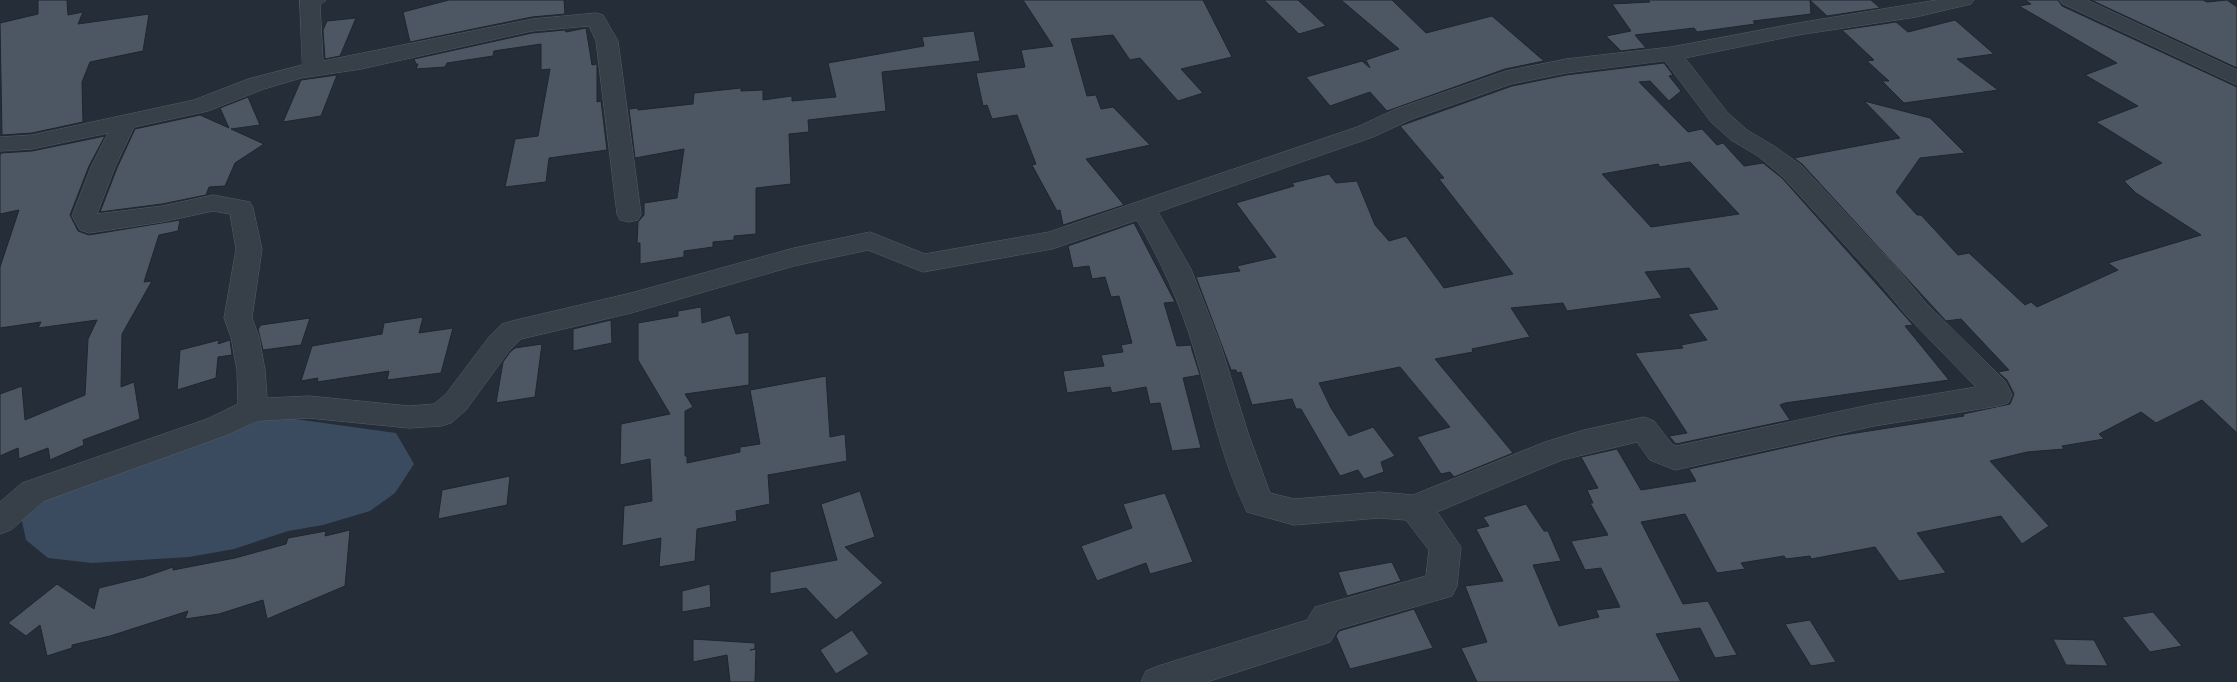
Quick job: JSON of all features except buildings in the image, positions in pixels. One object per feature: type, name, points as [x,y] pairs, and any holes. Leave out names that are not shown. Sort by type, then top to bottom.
[{"type":"street","points":[[313,70],[310,2],[316,0]]},
{"type":"street","points":[[0,521],[33,492],[217,427],[253,410],[309,407],[409,417],[441,415],[456,402],[499,344],[512,331],[536,324],[631,303],[794,257],[870,241],[923,263],[1052,240],[1144,210],[1158,203],[1365,132],[1404,114],[1506,78],[1566,66],[1671,54],[1798,29],[1916,11],[1964,0]]},
{"type":"street","points":[[2070,0],[2237,78]]},
{"type":"street","points":[[0,144],[32,142],[200,106],[256,84],[313,70],[361,62],[532,25],[596,19],[607,41],[629,214]]},
{"type":"street","points":[[1144,210],[1178,269],[1207,346],[1233,433],[1258,503],[1294,512],[1378,505],[1415,508],[1545,452],[1624,431],[1644,429],[1662,452],[1675,458],[1874,415],[1998,395],[1916,309],[1887,274],[1792,171],[1766,151],[1739,135],[1719,117],[1671,54]]},
{"type":"street","points":[[125,122],[102,167],[84,216],[89,224],[162,214],[213,203],[241,208],[249,249],[238,318],[245,337],[251,370],[253,410]]},
{"type":"street","points":[[1158,682],[1318,631],[1327,617],[1442,586],[1445,547],[1415,508]]},
{"type":"water","points":[[273,416],[396,433],[414,464],[395,493],[370,511],[323,525],[288,531],[234,549],[189,557],[92,563],[48,558],[26,540],[20,512],[78,486]]}]
